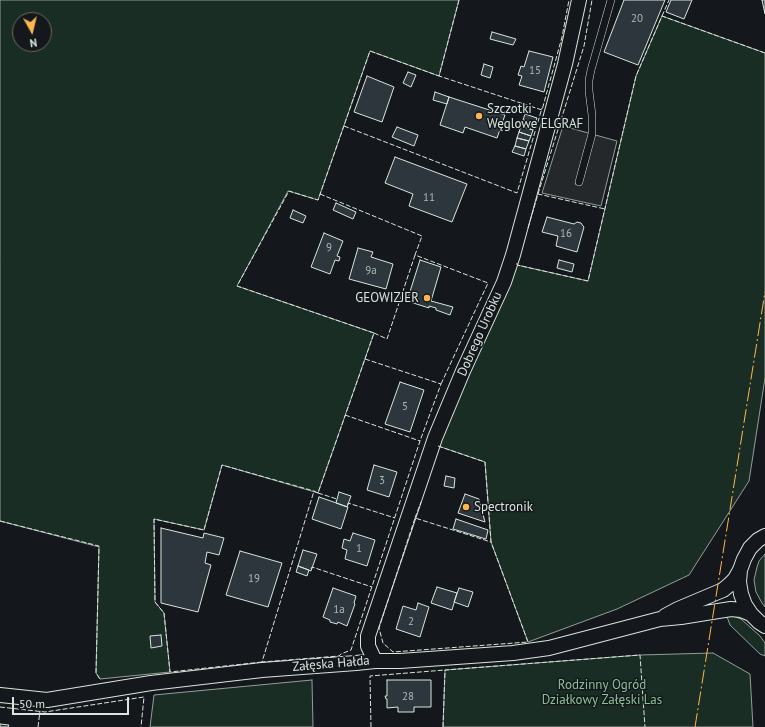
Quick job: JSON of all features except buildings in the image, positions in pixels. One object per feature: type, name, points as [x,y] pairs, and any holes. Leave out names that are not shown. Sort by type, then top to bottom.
[{"type":"street","name":"Dobrego Urobku","points":[[375,661],[368,646],[368,636],[435,438],[504,282],[513,255],[572,38],[579,0]]},
{"type":"street","points":[[765,536],[758,540],[750,548],[740,570],[739,582],[745,605],[751,614],[765,626]]},
{"type":"street","name":"Załęska Hałda","points":[[660,619],[678,609],[723,590],[735,579],[740,570]]},
{"type":"street","name":"Załęska Hałda","points":[[0,695],[47,700],[151,683],[256,670],[513,653],[550,648],[660,619],[731,610],[741,610],[751,614]]},
{"type":"lane","points":[[579,182],[592,134],[589,80],[611,0]]},
{"type":"green space","points":[[0,0],[459,0],[439,76],[370,51],[318,200],[288,191],[237,286],[374,333],[318,493],[222,465],[204,530],[154,519],[155,602],[164,613],[170,672],[100,679],[96,673],[99,547],[0,521]]},
{"type":"green space","points":[[662,16],[765,53],[765,378],[749,481],[689,575],[617,609],[528,642],[491,542],[485,462],[438,446],[517,265],[588,281],[636,76]]},
{"type":"green space","points":[[765,554],[765,607],[756,592],[754,580],[759,561]]},
{"type":"green space","points":[[726,614],[741,619],[760,636],[765,643],[765,656],[760,654],[730,625]]},
{"type":"green space","name":"Rodzinny Ogród Działkowy Załęski Las","points":[[713,653],[750,674],[753,727],[443,727],[445,670],[640,655]]},
{"type":"green space","points":[[312,680],[313,727],[150,727],[154,695]]},
{"type":"shaded area","points":[[563,126],[617,141],[601,206],[542,193]]},
{"type":"fence","points":[[459,0],[439,76],[542,110],[562,37],[569,0]]},
{"type":"fence","points":[[538,194],[584,46],[592,0]]},
{"type":"fence","points":[[662,16],[669,0]]},
{"type":"fence","points":[[517,263],[517,265],[588,281],[636,76],[662,16],[765,53]]},
{"type":"fence","points":[[365,359],[374,333],[237,286],[289,191],[318,200],[370,51],[439,76]]},
{"type":"fence","points":[[344,126],[517,193],[542,108]]},
{"type":"fence","points":[[320,194],[422,236],[415,255],[488,283],[441,384]]},
{"type":"fence","points":[[528,228],[538,194],[605,209]]},
{"type":"fence","points":[[374,333],[387,339],[415,255]]},
{"type":"fence","points":[[365,359],[441,384],[420,441],[351,650],[339,656],[262,662],[314,491],[318,493],[365,359]]},
{"type":"fence","points":[[345,415],[420,441]]},
{"type":"fence","points":[[438,446],[485,462],[491,542],[528,642],[393,652],[383,643],[379,628],[415,518],[491,542]]},
{"type":"fence","points":[[262,662],[170,672],[164,613],[155,602],[154,519],[204,530],[222,465],[314,491]]},
{"type":"fence","points":[[318,493],[337,499],[336,501]]},
{"type":"fence","points":[[415,518],[421,502]]},
{"type":"fence","points":[[348,505],[348,503],[395,518]]},
{"type":"fence","points":[[0,521],[99,546],[96,673],[100,679]]},
{"type":"fence","points":[[311,569],[312,567],[372,587]]},
{"type":"fence","points":[[443,727],[445,670],[640,655],[645,727]]},
{"type":"fence","points":[[371,727],[370,676],[445,670]]},
{"type":"fence","points":[[0,707],[45,712],[144,697],[141,727]]},
{"type":"fence","points":[[38,727],[40,711]]},
{"type":"power","points":[[695,727],[765,292]]},
{"type":"place","name":"Szczotki Węglowe ELGRAF","points":[[479,116]]},
{"type":"place","name":"GEOWIZJER","points":[[427,298]]},
{"type":"place","name":"Spectronik","points":[[466,507]]}]
